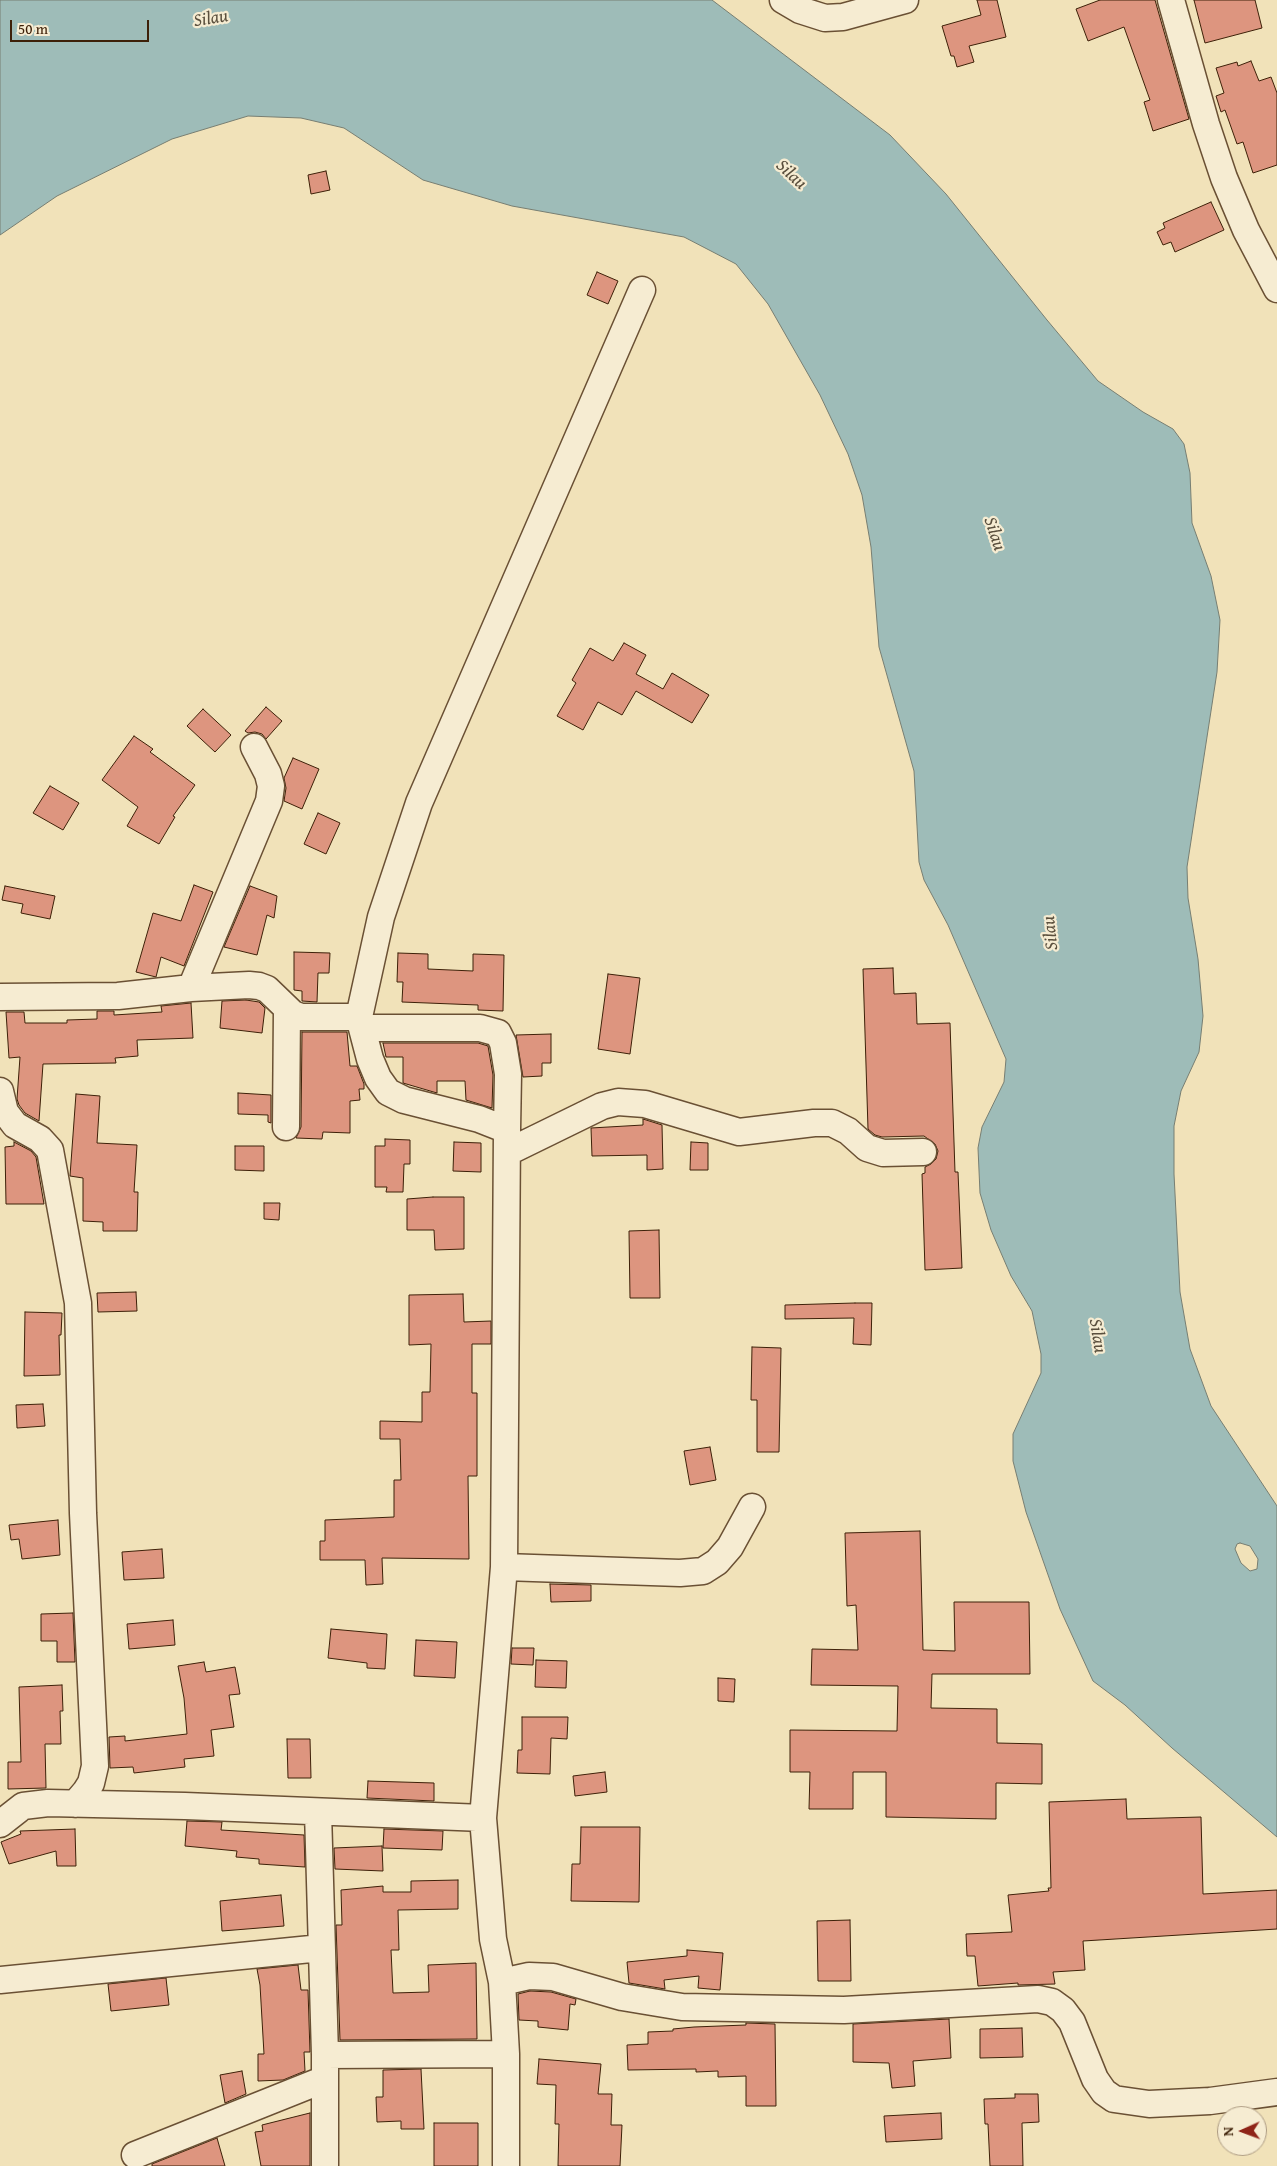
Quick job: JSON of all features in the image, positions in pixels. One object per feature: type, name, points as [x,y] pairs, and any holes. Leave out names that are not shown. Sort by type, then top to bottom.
[{"type":"street","points":[[783,0],[800,10],[825,18],[843,17],[905,0]]},
{"type":"street","points":[[1171,0],[1206,124],[1224,178],[1246,230],[1277,289]]},
{"type":"street","points":[[507,1141],[479,1120],[404,1100],[388,1092],[378,1078],[370,1059],[362,1023],[381,918],[419,803],[642,290]]},
{"type":"street","points":[[191,988],[269,801],[271,786],[268,774],[254,747]]},
{"type":"street","points":[[0,997],[118,996],[249,984],[267,989],[287,1009],[301,1017],[362,1023],[480,1028],[498,1033],[504,1043],[508,1074],[504,1567],[483,1818],[493,1939],[502,1982],[506,2054],[506,2166]]},
{"type":"street","points":[[286,1127],[287,1009]]},
{"type":"street","points":[[0,1091],[5,1112],[15,1126],[40,1139],[50,1150],[78,1303],[83,1513],[87,1566],[94,1766],[91,1783],[75,1804]]},
{"type":"street","points":[[507,1141],[602,1106],[618,1102],[645,1104],[739,1132],[814,1123],[832,1123],[848,1131],[866,1148],[883,1153],[923,1152]]},
{"type":"street","points":[[504,1567],[680,1573],[702,1571],[717,1562],[730,1547],[752,1507]]},
{"type":"street","points":[[0,1824],[14,1811],[31,1804],[185,1806],[483,1818]]},
{"type":"street","points":[[318,1812],[326,2166]]},
{"type":"street","points":[[0,1980],[321,1948]]},
{"type":"street","points":[[502,1982],[529,1976],[553,1977],[622,1997],[682,2007],[844,2010],[1038,1999],[1052,2002],[1063,2010],[1072,2022],[1095,2079],[1104,2092],[1114,2099],[1149,2104],[1202,2101],[1277,2092]]},
{"type":"street","points":[[135,2155],[325,2067],[506,2054]]},
{"type":"water","name":"Silau","points":[[0,0],[712,0],[890,135],[946,194],[1098,381],[1143,412],[1173,429],[1184,444],[1190,473],[1192,523],[1211,576],[1220,620],[1217,672],[1187,867],[1188,898],[1198,959],[1203,1016],[1199,1052],[1181,1091],[1174,1126],[1174,1174],[1180,1292],[1190,1349],[1211,1406],[1277,1506],[1277,1837],[1172,1748],[1125,1705],[1093,1681],[1060,1609],[1026,1512],[1013,1461],[1013,1434],[1041,1373],[1041,1354],[1032,1311],[1011,1276],[991,1230],[980,1193],[978,1148],[982,1127],[1004,1082],[1006,1059],[948,925],[924,880],[919,862],[914,771],[879,647],[871,547],[862,495],[848,454],[820,395],[768,304],[736,264],[684,237],[512,206],[423,180],[344,128],[301,118],[248,116],[172,139],[57,196],[0,235]],"holes":[[[1240,1543],[1250,1546],[1258,1559],[1257,1569],[1250,1571],[1241,1563],[1235,1549],[1237,1544]]]},
{"type":"building","points":[[977,0],[997,0],[1006,37],[969,46],[974,62],[957,67],[954,56],[951,56],[942,26],[981,15]]},
{"type":"building","points":[[1100,0],[1155,0],[1189,119],[1153,131],[1144,102],[1150,100],[1124,27],[1088,41],[1076,9]]},
{"type":"building","points":[[1194,0],[1255,0],[1262,28],[1205,43]]},
{"type":"building","points":[[1251,61],[1259,81],[1271,77],[1277,93],[1277,165],[1253,173],[1243,142],[1237,144],[1225,110],[1221,112],[1216,96],[1224,93],[1216,68],[1237,62],[1238,66]]},
{"type":"building","points":[[326,171],[330,190],[311,194],[308,175]]},
{"type":"building","points":[[1211,202],[1224,230],[1175,252],[1171,242],[1163,245],[1157,232],[1165,228],[1163,223]]},
{"type":"building","points":[[597,272],[618,281],[608,304],[587,295]]},
{"type":"building","points":[[624,643],[646,655],[636,674],[663,689],[672,673],[709,695],[692,723],[636,691],[622,715],[598,702],[583,730],[557,716],[576,683],[572,680],[590,648],[613,661]]},
{"type":"building","points":[[266,707],[282,721],[266,739],[262,734],[245,731]]},
{"type":"building","points":[[203,709],[231,735],[215,752],[187,726]]},
{"type":"building","points":[[134,736],[153,749],[150,752],[195,785],[173,816],[175,817],[159,844],[127,826],[138,807],[102,780]]},
{"type":"building","points":[[293,758],[319,769],[302,809],[284,801],[286,788],[284,778]]},
{"type":"building","points":[[50,786],[79,803],[63,830],[33,813]]},
{"type":"building","points":[[318,813],[340,823],[326,854],[304,844]]},
{"type":"building","points":[[194,885],[213,892],[184,966],[161,957],[156,977],[136,972],[153,913],[181,921]]},
{"type":"building","points":[[5,886],[55,896],[50,919],[21,913],[23,904],[2,900]]},
{"type":"building","points":[[250,886],[277,896],[274,918],[267,915],[257,955],[224,947]]},
{"type":"building","points":[[294,952],[330,953],[329,973],[318,973],[317,1002],[302,1001],[302,991],[294,990]]},
{"type":"building","points":[[398,953],[428,954],[428,969],[473,971],[473,954],[504,955],[503,1011],[478,1010],[478,1005],[402,1002],[403,982],[397,982]]},
{"type":"building","points":[[893,968],[894,994],[916,993],[917,1024],[950,1023],[955,1172],[958,1172],[962,1268],[925,1270],[922,1174],[925,1173],[925,1167],[936,1159],[938,1151],[935,1144],[924,1136],[882,1137],[875,1135],[868,1129],[863,969]]},
{"type":"building","points":[[608,974],[640,978],[630,1054],[598,1049]]},
{"type":"building","points":[[246,1000],[259,1002],[265,1008],[262,1033],[220,1028],[222,1001]]},
{"type":"building","points":[[191,1003],[193,1038],[137,1040],[138,1056],[115,1058],[116,1063],[43,1064],[39,1121],[25,1113],[19,1105],[17,1099],[20,1057],[9,1058],[6,1012],[24,1012],[25,1023],[67,1023],[67,1020],[97,1019],[97,1011],[114,1011],[114,1015],[162,1012],[161,1006]]},
{"type":"building","points":[[302,1032],[347,1032],[350,1066],[357,1066],[364,1084],[364,1089],[359,1089],[360,1100],[350,1101],[350,1133],[323,1132],[322,1139],[296,1138],[301,1127]]},
{"type":"building","points":[[551,1034],[551,1063],[542,1063],[542,1076],[523,1077],[516,1035]]},
{"type":"building","points":[[383,1043],[478,1043],[488,1046],[493,1075],[492,1108],[466,1100],[465,1081],[437,1081],[437,1093],[403,1083],[403,1057],[386,1057]]},
{"type":"building","points":[[238,1093],[271,1095],[271,1123],[268,1122],[268,1115],[238,1114]]},
{"type":"building","points":[[76,1094],[100,1096],[97,1143],[137,1145],[134,1192],[138,1192],[137,1231],[103,1231],[103,1222],[83,1221],[83,1178],[70,1176]]},
{"type":"building","points":[[643,1119],[662,1125],[663,1169],[647,1170],[647,1155],[592,1156],[591,1128],[643,1125]]},
{"type":"building","points":[[385,1139],[410,1140],[410,1164],[404,1164],[403,1192],[386,1192],[387,1187],[375,1187],[375,1146],[385,1146]]},
{"type":"building","points":[[14,1142],[31,1151],[36,1157],[44,1204],[6,1204],[5,1147],[14,1146]]},
{"type":"building","points":[[454,1142],[481,1143],[481,1172],[453,1171]]},
{"type":"building","points":[[691,1142],[708,1143],[708,1170],[690,1170]]},
{"type":"building","points":[[235,1146],[264,1146],[264,1171],[235,1170]]},
{"type":"building","points":[[464,1197],[464,1249],[435,1250],[434,1230],[407,1230],[407,1199]]},
{"type":"building","points":[[264,1203],[280,1203],[279,1220],[264,1219]]},
{"type":"building","points":[[659,1230],[660,1298],[630,1298],[629,1231]]},
{"type":"building","points":[[136,1292],[137,1311],[98,1312],[97,1293]]},
{"type":"building","points":[[463,1294],[464,1322],[491,1321],[491,1344],[472,1344],[472,1393],[477,1393],[477,1476],[468,1476],[469,1559],[382,1558],[383,1584],[366,1585],[365,1560],[320,1560],[320,1541],[325,1541],[325,1520],[394,1517],[394,1480],[401,1480],[400,1439],[380,1439],[380,1421],[422,1422],[422,1392],[430,1392],[431,1344],[409,1345],[409,1295]]},
{"type":"building","points":[[872,1303],[871,1345],[853,1344],[854,1318],[785,1319],[785,1305]]},
{"type":"building","points":[[25,1312],[62,1313],[61,1335],[59,1335],[60,1375],[24,1376]]},
{"type":"building","points":[[752,1347],[781,1348],[779,1452],[757,1452],[757,1400],[751,1400]]},
{"type":"building","points":[[43,1404],[45,1426],[17,1428],[16,1405]]},
{"type":"building","points":[[710,1447],[716,1480],[690,1485],[684,1451]]},
{"type":"building","points":[[58,1520],[60,1555],[22,1559],[19,1539],[11,1540],[9,1525]]},
{"type":"building","points":[[920,1531],[923,1650],[955,1651],[954,1602],[1029,1602],[1030,1674],[932,1674],[931,1708],[997,1709],[997,1743],[1042,1744],[1042,1784],[996,1783],[996,1819],[886,1817],[886,1772],[853,1772],[853,1809],[809,1809],[810,1772],[790,1772],[790,1730],[897,1731],[898,1686],[811,1685],[812,1649],[858,1650],[856,1605],[847,1606],[845,1533]]},
{"type":"building","points":[[162,1549],[164,1578],[124,1580],[122,1552]]},
{"type":"building","points":[[550,1584],[591,1585],[591,1601],[551,1602]]},
{"type":"building","points":[[73,1613],[75,1662],[57,1662],[57,1641],[41,1641],[41,1614]]},
{"type":"building","points":[[173,1620],[175,1645],[129,1649],[127,1624]]},
{"type":"building","points":[[331,1629],[387,1634],[385,1669],[367,1668],[367,1663],[328,1658]]},
{"type":"building","points":[[416,1640],[457,1642],[455,1678],[414,1676]]},
{"type":"building","points":[[512,1648],[534,1648],[533,1665],[511,1664]]},
{"type":"building","points":[[536,1660],[567,1661],[566,1688],[535,1687]]},
{"type":"building","points":[[204,1662],[206,1672],[235,1667],[240,1694],[229,1695],[234,1727],[211,1730],[214,1756],[184,1759],[185,1767],[134,1773],[133,1767],[110,1768],[109,1737],[125,1736],[125,1741],[187,1734],[184,1698],[178,1666]]},
{"type":"building","points":[[718,1678],[735,1679],[734,1702],[718,1701]]},
{"type":"building","points":[[62,1685],[63,1711],[60,1711],[61,1744],[45,1744],[46,1788],[8,1789],[8,1762],[21,1762],[19,1687]]},
{"type":"building","points":[[522,1717],[568,1717],[567,1739],[551,1738],[550,1774],[517,1773],[518,1750],[522,1750]]},
{"type":"building","points":[[287,1739],[310,1739],[311,1778],[288,1778]]},
{"type":"building","points":[[605,1772],[607,1792],[575,1796],[573,1776]]},
{"type":"building","points":[[368,1781],[434,1783],[434,1801],[367,1798]]},
{"type":"building","points":[[1126,1799],[1127,1819],[1201,1817],[1203,1894],[1277,1890],[1277,1929],[1083,1941],[1085,1970],[1053,1972],[1055,1984],[1018,1985],[1018,1983],[978,1986],[975,1956],[967,1956],[966,1934],[1012,1932],[1008,1895],[1049,1891],[1048,1888],[1051,1888],[1049,1802]]},
{"type":"building","points":[[187,1821],[222,1822],[221,1830],[304,1835],[305,1867],[259,1864],[259,1859],[236,1857],[237,1851],[185,1846]]},
{"type":"building","points":[[581,1827],[640,1827],[639,1902],[571,1901],[572,1864],[580,1864]]},
{"type":"building","points":[[75,1829],[76,1866],[57,1866],[56,1851],[9,1864],[1,1842],[21,1834],[20,1831]]},
{"type":"building","points":[[384,1829],[443,1831],[442,1850],[383,1848]]},
{"type":"building","points":[[382,1846],[383,1871],[335,1869],[334,1848]]},
{"type":"building","points":[[458,1880],[458,1909],[398,1910],[399,1950],[391,1950],[393,1993],[429,1992],[428,1965],[476,1963],[477,2039],[340,2040],[336,1925],[342,1925],[341,1890],[383,1886],[383,1892],[411,1892],[411,1881]]},
{"type":"building","points":[[281,1895],[284,1926],[222,1931],[220,1901]]},
{"type":"building","points":[[850,1920],[851,1981],[818,1981],[817,1921]]},
{"type":"building","points":[[687,1950],[723,1953],[720,1990],[698,1988],[699,1976],[664,1980],[665,1989],[629,1983],[627,1962],[687,1956]]},
{"type":"building","points":[[298,1965],[301,1990],[308,1990],[310,2052],[304,2052],[305,2071],[283,2080],[258,2081],[258,2054],[264,2054],[260,1985],[257,1969]]},
{"type":"building","points":[[166,1978],[169,2005],[111,2011],[108,1984]]},
{"type":"building","points":[[530,1991],[551,1992],[576,1999],[575,2005],[570,2004],[568,2030],[538,2027],[538,2021],[519,2020],[518,1994]]},
{"type":"building","points":[[949,2019],[951,2058],[913,2061],[915,2086],[892,2088],[889,2063],[853,2062],[853,2024]]},
{"type":"building","points":[[746,2023],[775,2024],[776,2106],[746,2106],[746,2076],[718,2077],[718,2071],[696,2072],[696,2069],[628,2070],[627,2045],[648,2044],[648,2032],[673,2031],[673,2029],[694,2027],[746,2025]]},
{"type":"building","points":[[1022,2028],[1023,2057],[980,2058],[980,2029]]},
{"type":"building","points":[[539,2059],[601,2064],[598,2094],[612,2094],[611,2125],[622,2125],[620,2166],[558,2166],[559,2124],[555,2124],[556,2085],[537,2084]]},
{"type":"building","points":[[421,2069],[424,2129],[401,2129],[401,2121],[377,2122],[376,2097],[383,2097],[383,2070]]},
{"type":"building","points":[[242,2071],[246,2094],[225,2103],[220,2075]]},
{"type":"building","points":[[1015,2094],[1038,2094],[1039,2122],[1022,2123],[1023,2166],[990,2166],[988,2124],[985,2124],[984,2099],[1015,2098]]},
{"type":"building","points":[[310,2113],[310,2166],[261,2166],[255,2132],[263,2131],[262,2125]]},
{"type":"building","points":[[941,2113],[942,2139],[886,2142],[884,2116]]},
{"type":"building","points":[[434,2123],[478,2123],[478,2166],[434,2166]]},
{"type":"building","points":[[217,2138],[225,2166],[152,2166],[152,2164]]}]
